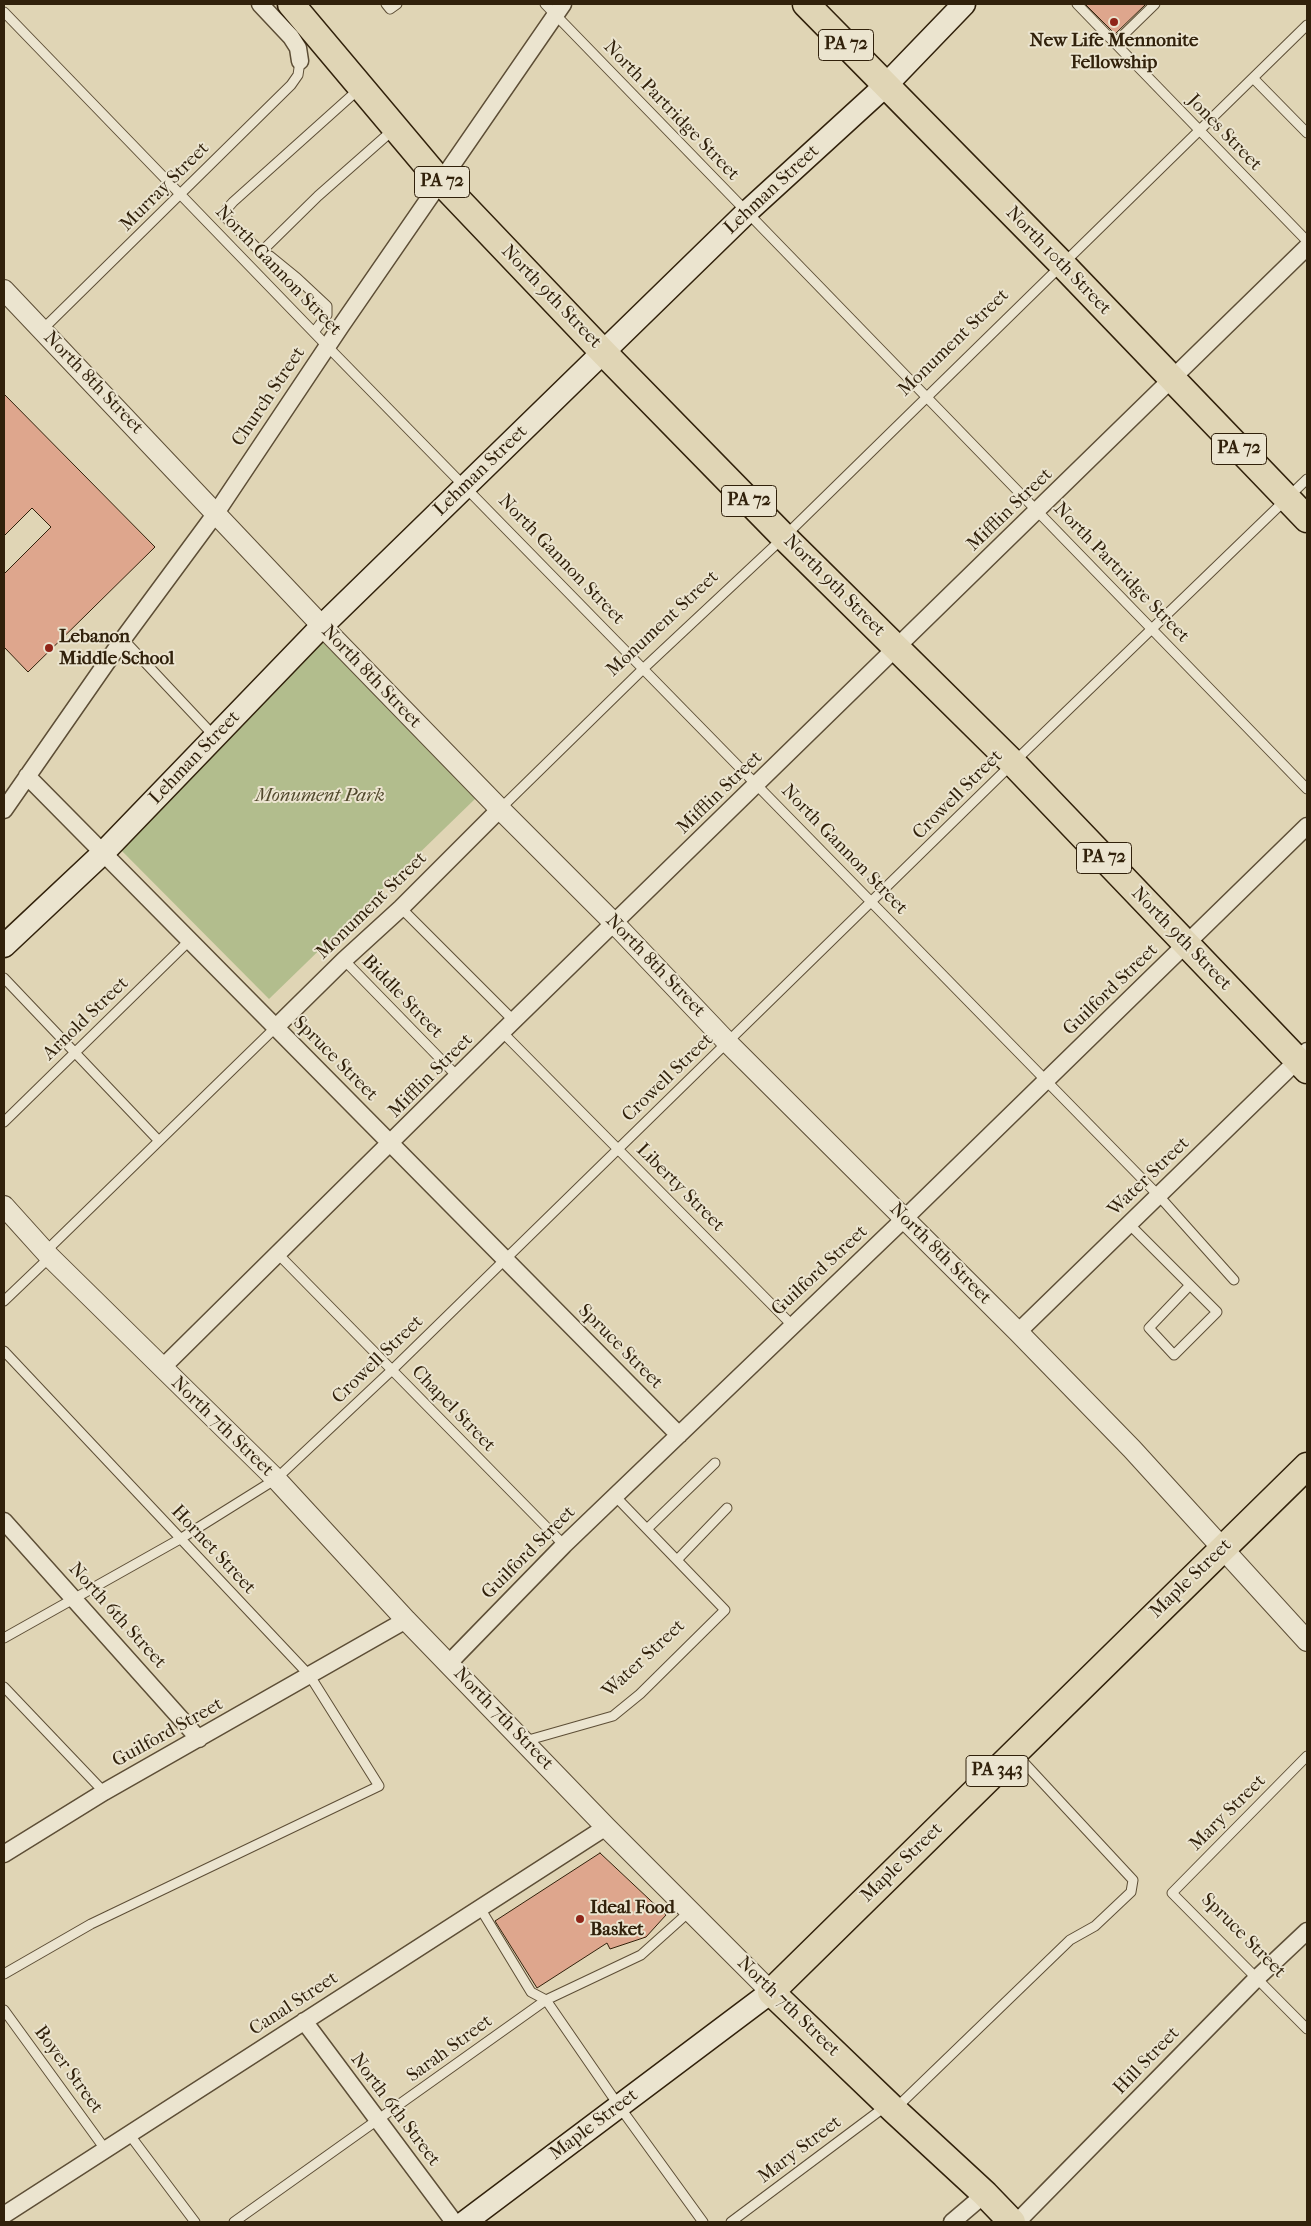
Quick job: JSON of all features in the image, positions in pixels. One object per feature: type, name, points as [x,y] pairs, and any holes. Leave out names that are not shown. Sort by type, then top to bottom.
[{"type":"main road","name":"North 9th Street","points":[[291,4],[440,180],[603,352],[784,537],[1013,763],[1186,945],[1304,1061]]},
{"type":"main road","name":"North 10th Street","points":[[806,4],[1062,264],[1307,519]]},
{"type":"main road","name":"Lehman Street","points":[[4,946],[103,853],[322,626],[747,212],[886,85],[964,4]]},
{"type":"main road","name":"Maple Street","points":[[465,2222],[771,1992],[1307,1466]]},
{"type":"main road","name":"North 7th Street","points":[[771,1992],[985,2194],[1012,2222]]},
{"type":"street","points":[[260,4],[292,38],[298,48],[300,61]]},
{"type":"street","name":"Church Street","points":[[4,810],[123,639],[216,513],[555,7]]},
{"type":"street","name":"Mifflin Street","points":[[162,1368],[277,1253],[459,1078],[508,1027],[616,924],[1307,247]]},
{"type":"street","name":"North 8th Street","points":[[4,290],[322,626],[500,809],[616,924],[728,1043],[1018,1332],[1132,1449],[1307,1641]]},
{"type":"street","name":"Spruce Street","points":[[27,776],[679,1435]]},
{"type":"street","name":"Monument Street","points":[[276,1027],[344,960],[401,908],[500,809]]},
{"type":"street","name":"Guilford Street","points":[[449,1663],[615,1496],[904,1219],[1307,826]]},
{"type":"street","name":"Water Street","points":[[1018,1332],[1129,1224],[1304,1061]]},
{"type":"street","name":"North 7th Street","points":[[4,1206],[48,1255],[276,1480],[406,1620],[525,1741],[606,1828],[771,1992]]},
{"type":"street","name":"North 6th Street","points":[[4,1521],[74,1597],[199,1739]]},
{"type":"street","name":"Guilford Street","points":[[6,1848],[406,1620]]},
{"type":"street","name":"Canal Street","points":[[4,2214],[606,1828]]},
{"type":"street","name":"Hill Street","points":[[1017,2222],[1256,1979],[1307,1931]]},
{"type":"street","name":"North 6th Street","points":[[304,2021],[454,2222]]},
{"type":"street","points":[[952,2222],[985,2194]]},
{"type":"lane","points":[[386,4],[390,9],[397,4]]},
{"type":"lane","name":"Jones Street","points":[[1077,4],[1307,242]]},
{"type":"lane","points":[[1115,43],[1155,4]]},
{"type":"lane","name":"North Partridge Street","points":[[555,7],[747,212],[1307,789]]},
{"type":"lane","name":"North Gannon Street","points":[[4,12],[327,346],[1159,1196],[1234,1280]]},
{"type":"lane","name":"Monument Street","points":[[500,809],[644,668],[784,537],[1307,25]]},
{"type":"lane","name":"Murray Street","points":[[42,330],[291,85],[298,75],[300,61]]},
{"type":"lane","points":[[1253,78],[1307,134]]},
{"type":"lane","points":[[314,332],[327,315],[327,306],[270,256],[261,252],[224,217],[226,210],[361,87]]},
{"type":"lane","points":[[261,252],[318,196],[396,128]]},
{"type":"lane","name":"Crowell Street","points":[[4,1638],[180,1539],[276,1480],[506,1260],[1013,763],[1307,479]]},
{"type":"lane","points":[[123,639],[216,737]]},
{"type":"lane","name":"Liberty Street","points":[[401,908],[619,1150],[792,1325]]},
{"type":"lane","name":"Arnold Street","points":[[4,1122],[190,940]]},
{"type":"lane","name":"Biddle Street","points":[[344,960],[459,1078]]},
{"type":"lane","points":[[4,978],[159,1141]]},
{"type":"lane","name":"Monument Street","points":[[4,1301],[159,1141],[276,1027]]},
{"type":"lane","points":[[1129,1224],[1190,1285],[1217,1312],[1174,1355],[1149,1328],[1190,1285]]},
{"type":"lane","name":"Chapel Street","points":[[277,1253],[564,1546]]},
{"type":"lane","name":"Hornet Street","points":[[4,1351],[310,1676],[378,1786],[90,1924],[4,1974]]},
{"type":"lane","points":[[647,1529],[715,1462]]},
{"type":"lane","points":[[615,1496],[677,1560],[727,1508]]},
{"type":"lane","name":"Water Street","points":[[525,1741],[613,1716],[640,1694],[725,1610],[677,1560]]},
{"type":"lane","points":[[4,1688],[104,1792]]},
{"type":"lane","name":"Mary Street","points":[[732,2222],[891,2107],[1070,1940],[1095,1926],[1132,1892],[1133,1880],[1014,1753]]},
{"type":"lane","name":"Mary Street","points":[[1172,1893],[1307,1756]]},
{"type":"lane","name":"Spruce Street","points":[[1172,1893],[1307,2028]]},
{"type":"lane","points":[[480,1908],[531,1992],[546,2000],[619,2106],[703,2222]]},
{"type":"lane","name":"Sarah Street","points":[[234,2222],[546,2000],[641,1955],[689,1912]]},
{"type":"lane","name":"Boyer Street","points":[[4,2010],[105,2149]]},
{"type":"lane","points":[[129,2134],[195,2222]]},
{"type":"green space","name":"Monument Park","points":[[322,637],[477,797],[269,999],[115,844]]},
{"type":"building","name":"New Life Mennonite Fellowship","points":[[1085,4],[1146,4],[1115,34]]},
{"type":"building","name":"Lebanon Middle School","points":[[4,394],[155,547],[28,672],[4,647],[4,574],[51,527],[32,508],[4,536]]},
{"type":"building","name":"Ideal Food Basket","points":[[600,1853],[666,1915],[646,1937],[610,1949],[607,1943],[537,1988],[495,1921]]},
{"type":"place","name":"New Life Mennonite Fellowship","points":[[1114,22]]},
{"type":"place","name":"Lebanon Middle School","points":[[49,648]]},
{"type":"place","name":"Ideal Food Basket","points":[[580,1919]]}]
